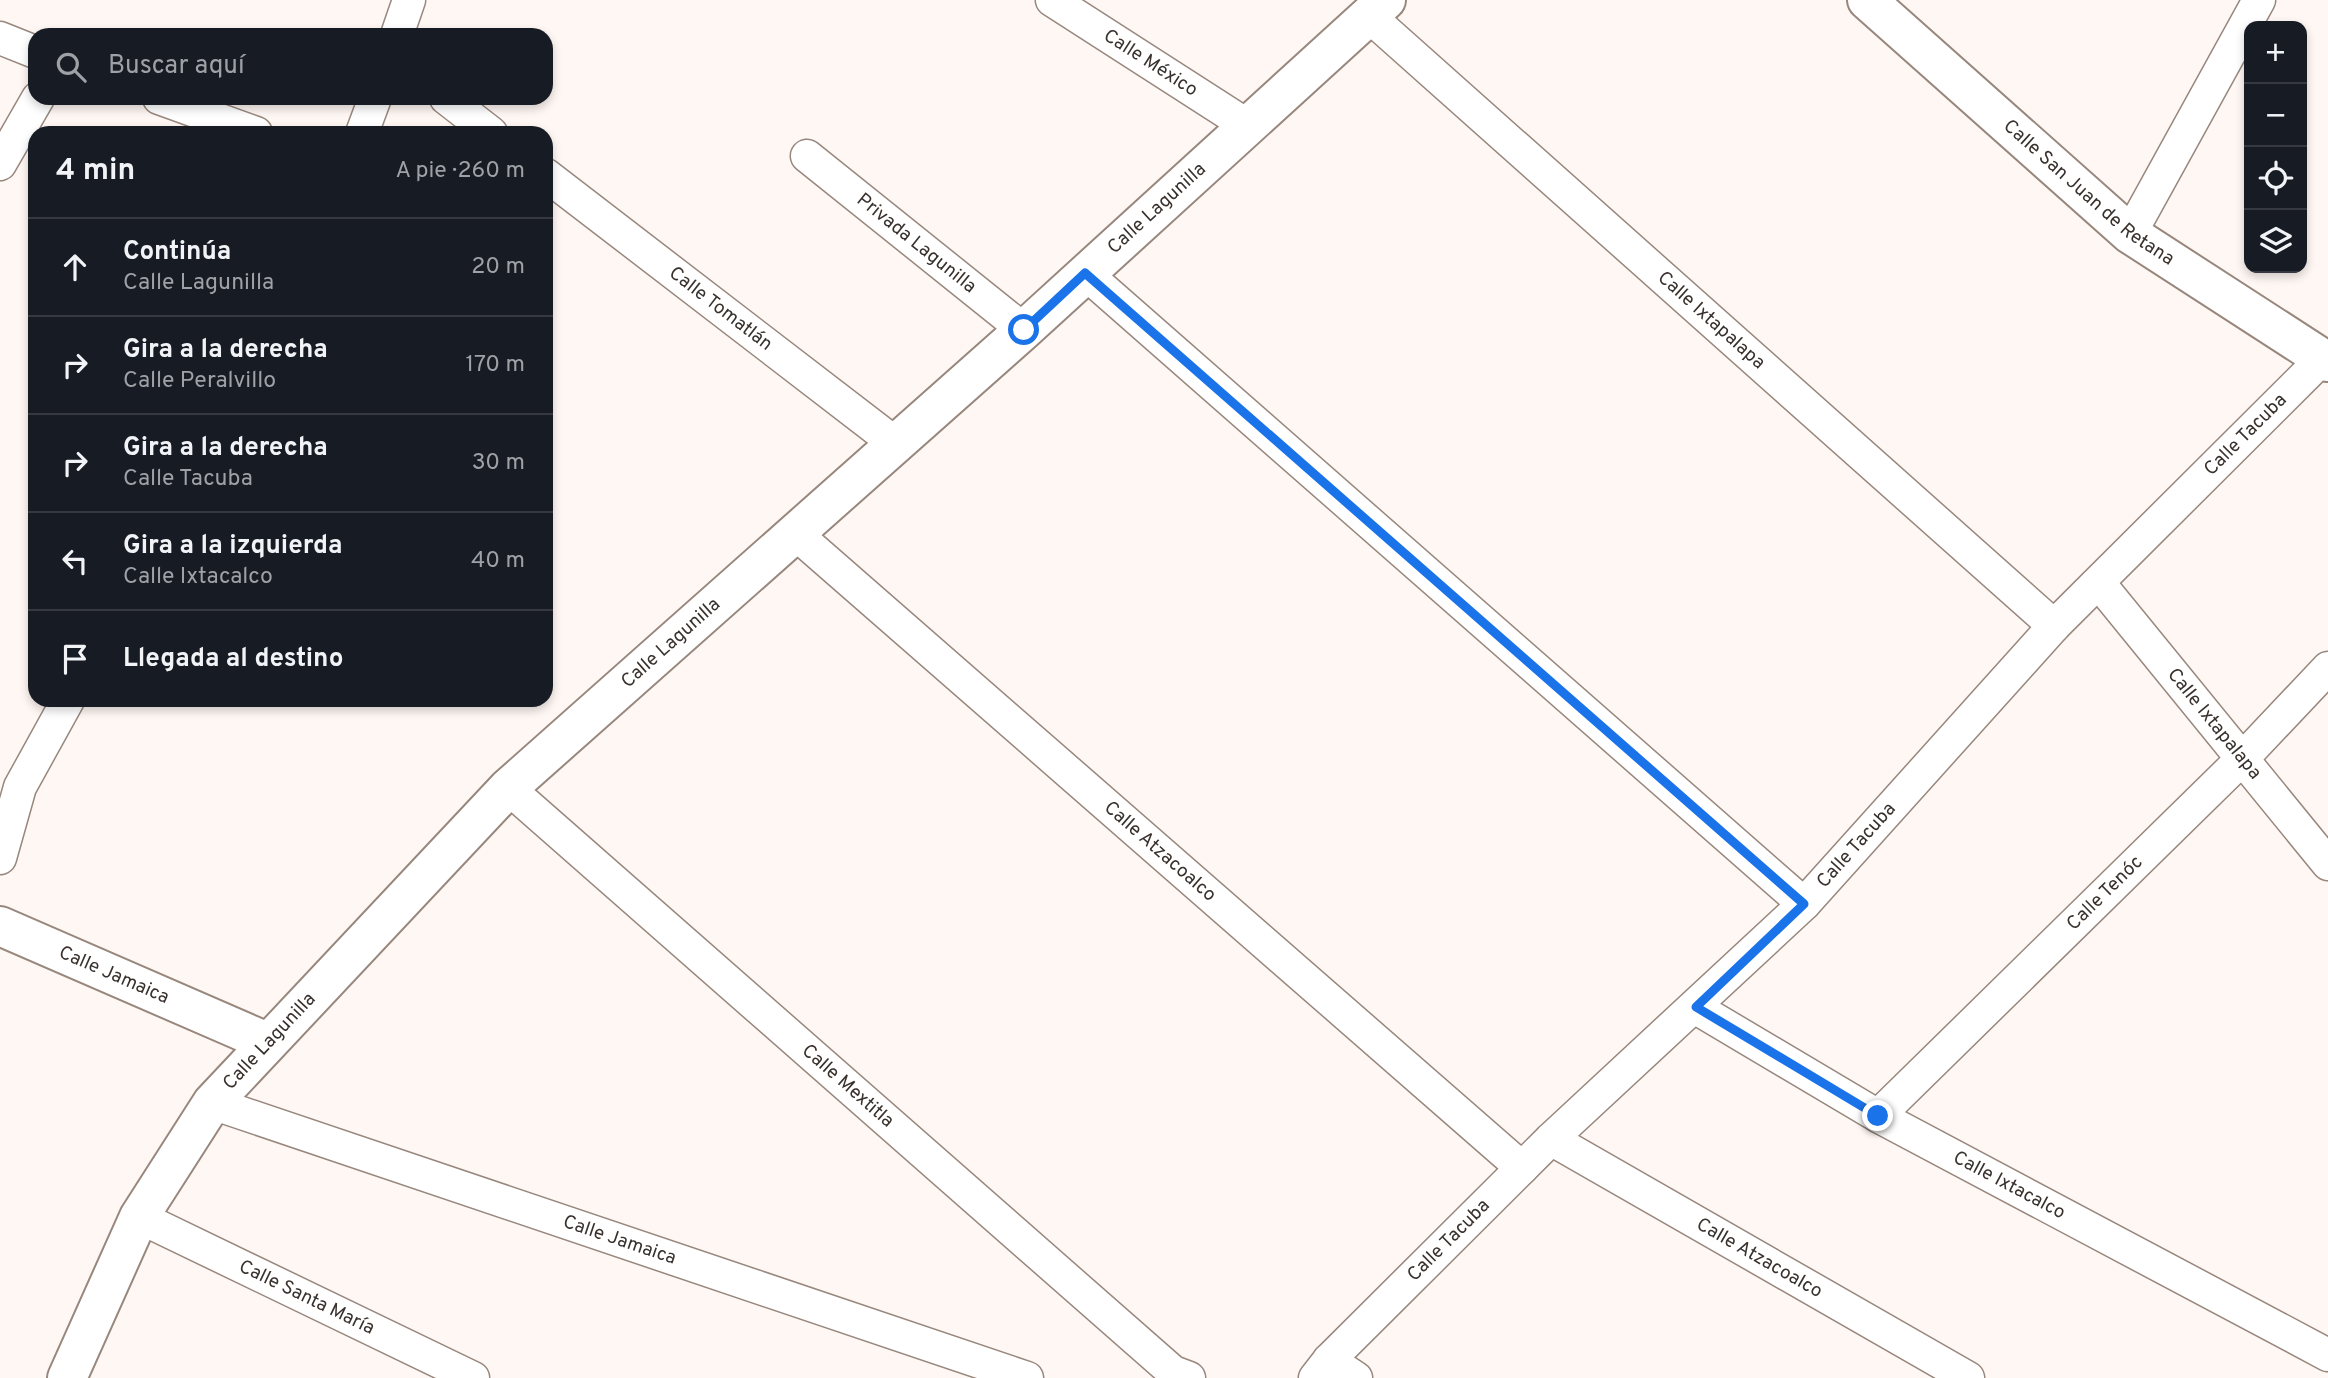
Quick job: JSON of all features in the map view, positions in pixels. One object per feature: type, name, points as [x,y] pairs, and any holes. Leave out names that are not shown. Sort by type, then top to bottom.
[{"type":"street","points":[[399,28],[409,0]]},
{"type":"street","name":"Calle México","points":[[1052,0],[1248,126]]},
{"type":"street","name":"Calle San Juan de Retana","points":[[1867,0],[2130,234],[2325,360]]},
{"type":"street","points":[[2130,234],[2259,0]]},
{"type":"street","name":"Calle Lagunilla","points":[[67,1378],[139,1217],[212,1103],[508,788],[1024,330],[1377,8]]},
{"type":"street","name":"Calle Ixtapalapa","points":[[1377,8],[2054,626]]},
{"type":"street","points":[[0,38],[28,49]]},
{"type":"street","points":[[0,164],[34,105]]},
{"type":"street","points":[[178,105],[237,126]]},
{"type":"street","points":[[365,126],[372,105]]},
{"type":"street","points":[[455,105],[482,126]]},
{"type":"street","name":"Privada Lagunilla","points":[[807,156],[1024,330]]},
{"type":"street","name":"Calle Tomatlán","points":[[553,180],[896,444]]},
{"type":"street","points":[[1085,273],[1804,904]]},
{"type":"street","name":"Calle Tacuba","points":[[1322,1369],[1551,1139],[1804,904],[2054,626],[2325,360]]},
{"type":"street","name":"Calle Atzacoalco","points":[[796,534],[1522,1168]]},
{"type":"street","name":"Calle Ixtapalapa","points":[[2099,583],[2328,864]]},
{"type":"street","name":"Calle Tenóc","points":[[1878,1116],[2242,759],[2328,668]]},
{"type":"street","points":[[0,858],[20,787],[64,707]]},
{"type":"street","name":"Calle Mextitla","points":[[508,788],[1171,1376]]},
{"type":"street","name":"Calle Jamaica","points":[[0,926],[267,1042]]},
{"type":"street","name":"Calle Ixtacalco","points":[[1696,1007],[1878,1116],[2328,1356]]},
{"type":"street","name":"Calle Jamaica","points":[[212,1103],[1027,1378]]},
{"type":"street","name":"Calle Atzacoalco","points":[[1551,1139],[1968,1378]]},
{"type":"street","name":"Calle Santa María","points":[[139,1217],[473,1378]]},
{"type":"street","points":[[1322,1369],[1356,1378]]},
{"type":"route","points":[[1024,330],[1085,273],[1804,904],[1696,1007],[1878,1116]]}]
